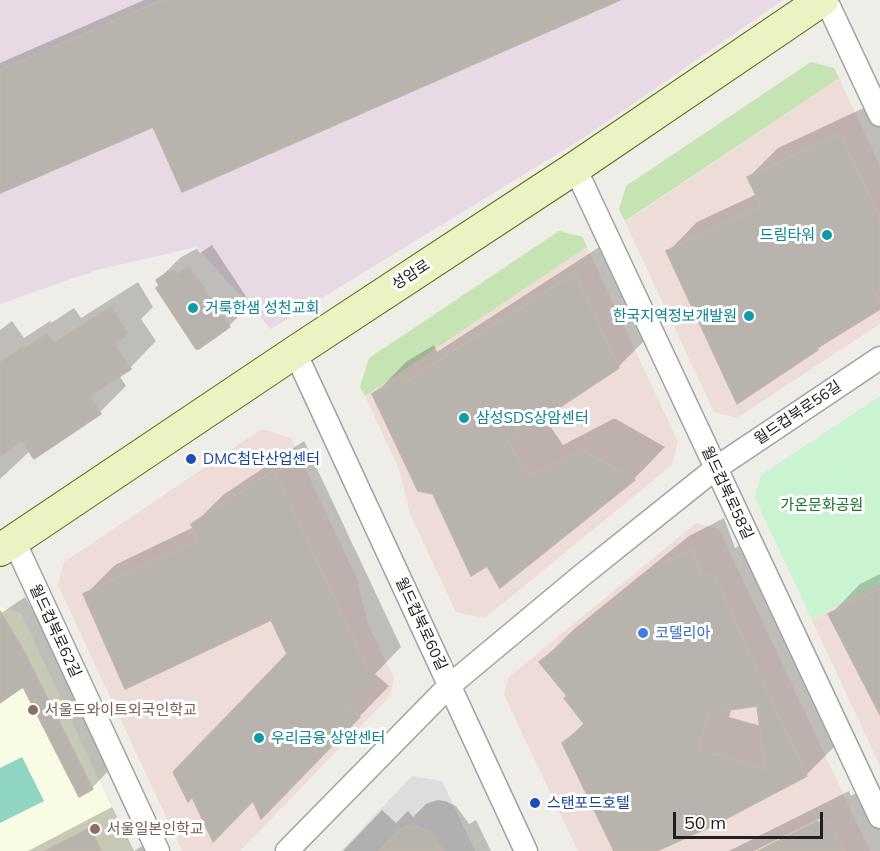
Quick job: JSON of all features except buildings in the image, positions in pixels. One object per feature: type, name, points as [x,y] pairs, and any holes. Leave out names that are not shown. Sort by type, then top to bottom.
[{"type":"main road","name":"성암로","points":[[7,545],[824,0]]},
{"type":"street","points":[[824,0],[880,115]]},
{"type":"street","name":"월드컵북로58길","points":[[575,168],[880,817]]},
{"type":"street","name":"월드컵북로60길","points":[[286,851],[449,686],[295,352]]},
{"type":"street","name":"월드컵북로56길","points":[[449,686],[716,468],[880,358]]},
{"type":"street","name":"월드컵북로62길","points":[[7,545],[158,851]]},
{"type":"street","points":[[449,686],[526,851]]},
{"type":"shaded area","points":[[0,0],[783,0],[582,139],[271,329],[196,247],[97,270],[0,304]]},
{"type":"shaded area","points":[[839,78],[880,166],[880,324],[737,418],[714,412],[625,222]]},
{"type":"shaded area","points":[[587,247],[678,442],[672,465],[485,618],[456,612],[410,514],[399,469],[365,396]]},
{"type":"shaded area","points":[[262,429],[291,438],[357,579],[368,624],[394,678],[390,696],[240,851],[182,851],[58,585],[64,562]]},
{"type":"shaded area","points":[[696,523],[719,529],[870,851],[578,851],[504,695],[508,678]]},
{"type":"shaded area","points":[[880,584],[880,766],[812,620]]},
{"type":"shaded area","name":"서울드와이트외국인학교","points":[[0,607],[21,613],[132,851],[0,851]]},
{"type":"shaded area","points":[[412,776],[442,781],[475,851],[341,851]]},
{"type":"green space","points":[[811,62],[834,68],[839,78],[625,221],[619,209],[626,186]]},
{"type":"green space","points":[[559,231],[583,237],[587,247],[365,396],[360,387],[369,358]]},
{"type":"green space","name":"가온문화공원","points":[[880,396],[880,584],[812,620],[755,498],[761,475]]},
{"type":"green space","points":[[22,757],[44,801],[0,823],[0,768]]},
{"type":"place","name":"드림타워","points":[[827,235]]},
{"type":"place","name":"거룩한샘 성천교회","points":[[193,308]]},
{"type":"place","name":"한국지역정보개발원","points":[[749,316]]},
{"type":"place","name":"삼성SDS상암센터","points":[[464,418]]},
{"type":"place","name":"DMC첨단산업센터","points":[[191,459]]},
{"type":"place","name":"코델리아","points":[[643,633]]},
{"type":"place","name":"서울드와이트외국인학교","points":[[33,710]]},
{"type":"place","name":"우리금융 상암센터","points":[[259,738]]},
{"type":"place","name":"스탠포드호텔","points":[[535,803]]},
{"type":"place","name":"서울일본인학교","points":[[95,829]]}]
